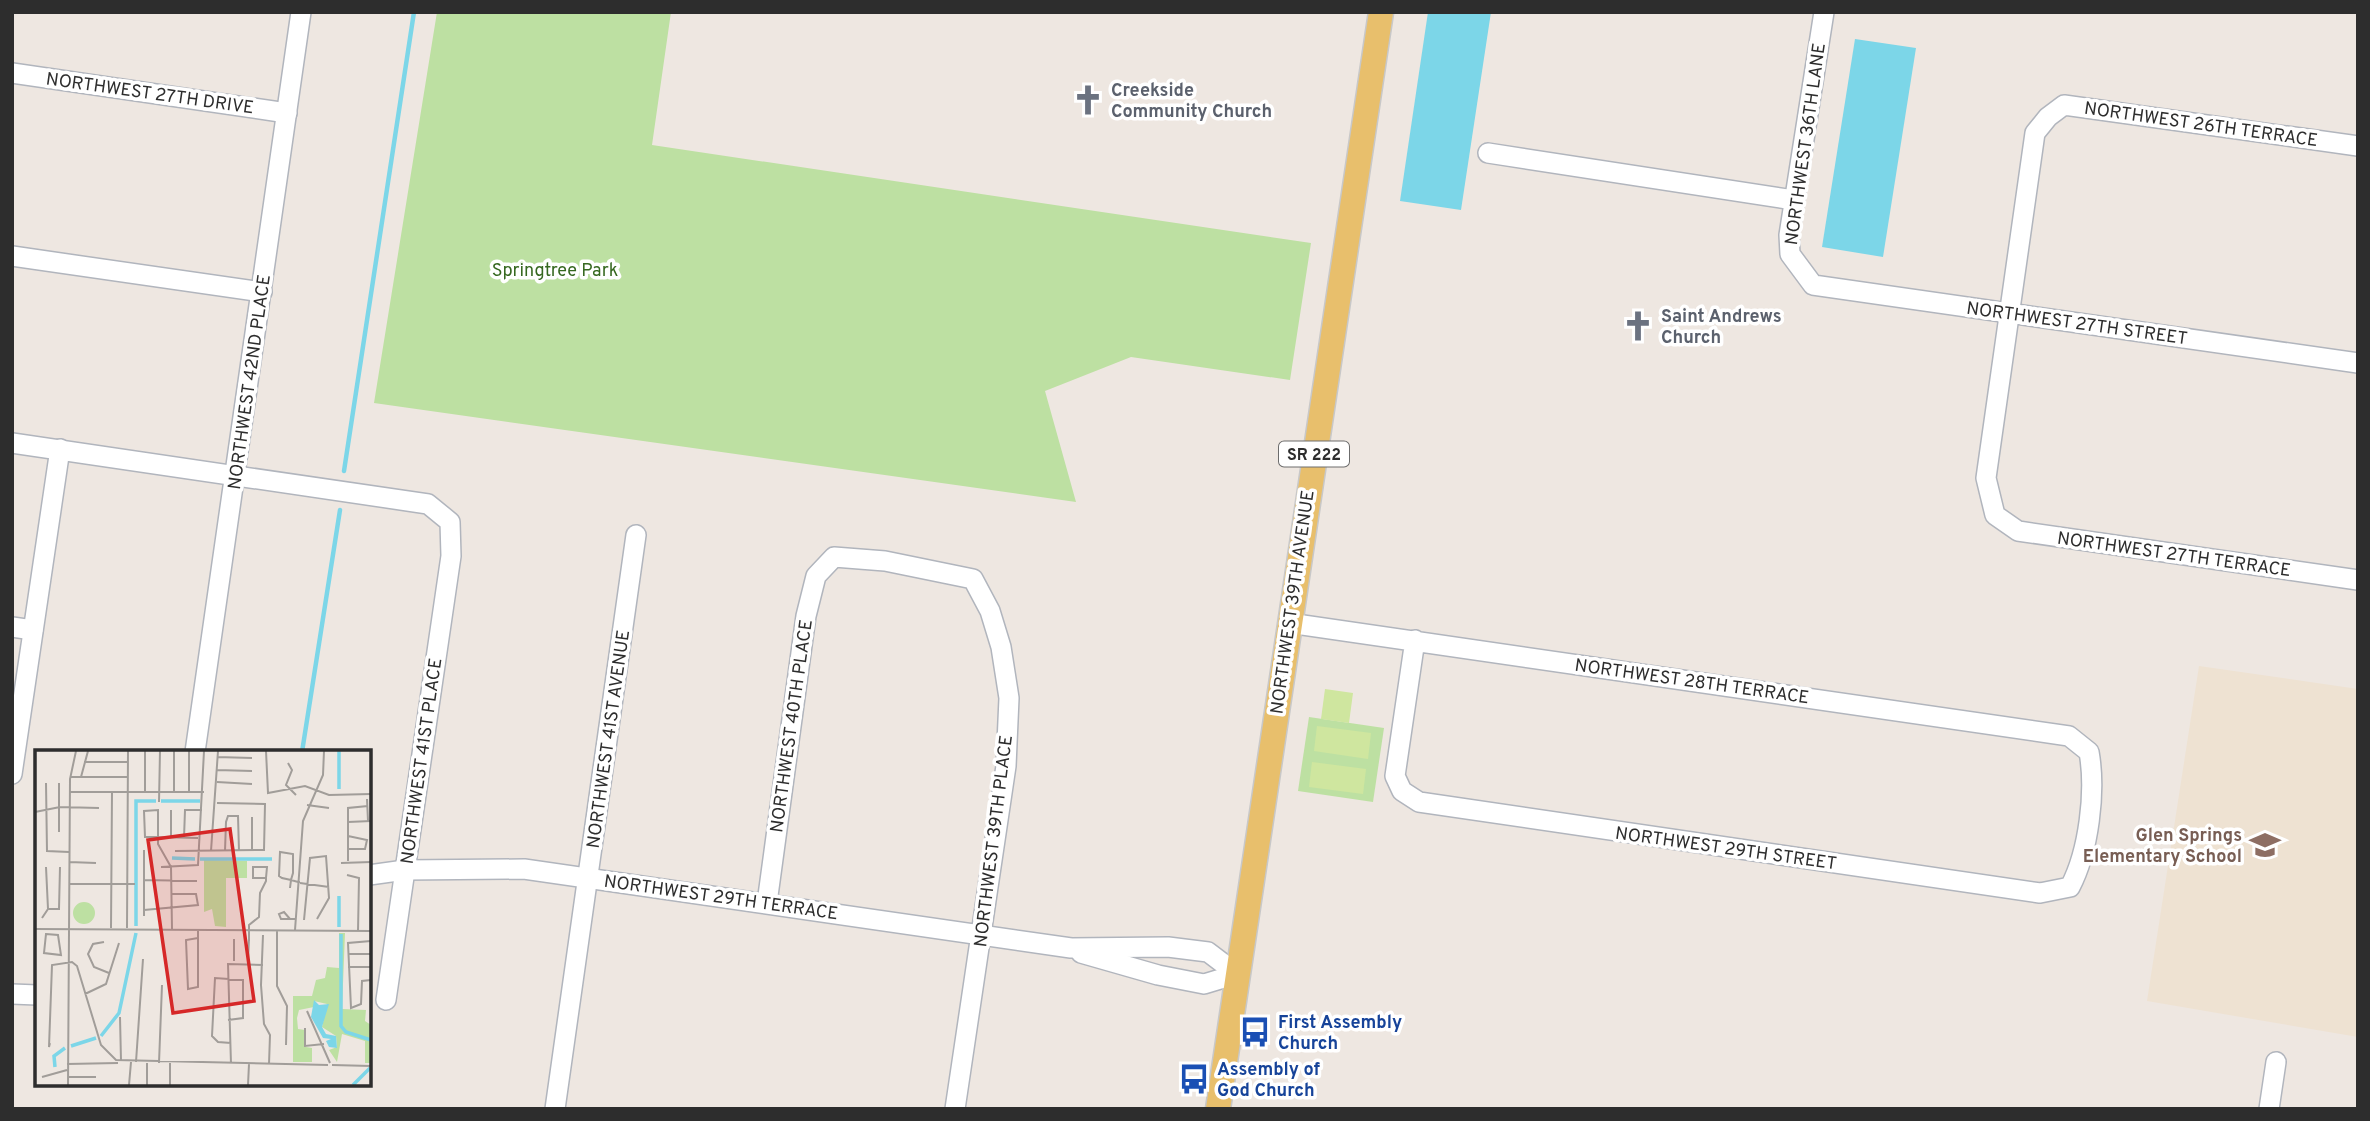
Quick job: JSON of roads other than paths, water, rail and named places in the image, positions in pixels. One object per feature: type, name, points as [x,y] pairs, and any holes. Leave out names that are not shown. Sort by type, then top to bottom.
[{"type":"main road","name":"NORTHWEST 39TH AVENUE","points":[[1218,1109],[1381,12]]},
{"type":"street","name":"NORTHWEST 42ND PLACE","points":[[195,750],[301,12]]},
{"type":"street","name":"NORTHWEST 36TH LANE","points":[[1801,273],[1790,254],[1794,200],[1824,12]]},
{"type":"street","name":"NORTHWEST 27TH DRIVE","points":[[12,73],[287,113]]},
{"type":"street","name":"NORTHWEST 26TH TERRACE","points":[[2008,313],[2035,134],[2048,117],[2064,105],[2358,146]]},
{"type":"street","points":[[1488,153],[1794,200]]},
{"type":"street","points":[[12,256],[261,292]]},
{"type":"street","name":"NORTHWEST 27TH STREET","points":[[1801,273],[1813,285],[1829,289],[2358,363]]},
{"type":"street","name":"NORTHWEST 27TH TERRACE","points":[[2008,313],[1986,478],[1996,515],[2018,531],[2358,580]]},
{"type":"street","points":[[12,443],[236,474]]},
{"type":"street","points":[[12,774],[60,449]]},
{"type":"street","name":"NORTHWEST 41ST PLACE","points":[[236,474],[428,503],[450,522],[450,556],[386,1000]]},
{"type":"street","name":"NORTHWEST 41ST AVENUE","points":[[555,1109],[636,535]]},
{"type":"street","name":"NORTHWEST 39TH PLACE","points":[[834,557],[885,561],[973,579],[990,611],[1002,647],[1009,698],[1006,766],[955,1109]]},
{"type":"street","name":"NORTHWEST 40TH PLACE","points":[[767,903],[806,616],[816,576],[834,557]]},
{"type":"street","name":"NORTHWEST 28TH TERRACE","points":[[1289,623],[2069,736],[2089,752],[2094,780],[2080,869],[2070,887]]},
{"type":"street","points":[[12,627],[33,630]]},
{"type":"street","name":"NORTHWEST 29TH STREET","points":[[1415,640],[1395,776],[1402,791],[1419,802],[2040,893],[2070,887]]},
{"type":"street","name":"NORTHWEST 29TH TERRACE","points":[[371,875],[405,870],[487,867],[589,877],[1071,948],[1168,947],[1208,952],[1237,974]]},
{"type":"street","name":"NORTHWEST 29TH TERRACE","points":[[1071,948],[1095,959],[1204,984],[1237,974]]},
{"type":"street","points":[[12,994],[35,995]]},
{"type":"street","points":[[2269,1109],[2276,1062]]},
{"type":"water","points":[[1428,12],[1491,12],[1461,210],[1400,201]]},
{"type":"water","points":[[1855,39],[1916,48],[1883,257],[1822,247]]},
{"type":"waterway","points":[[344,471],[414,12]]},
{"type":"waterway","points":[[302,750],[340,510]]},
{"type":"place","name":"Creekside Community Church","points":[[1088,100]]},
{"type":"place","name":"Saint Andrews Church","points":[[1638,326]]},
{"type":"place","name":"Glen Springs Elementary School","points":[[2265,845]]},
{"type":"place","name":"First Assembly Church","points":[[1255,1032]]},
{"type":"place","name":"Assembly of God Church","points":[[1194,1079]]},
{"type":"park label","name":"Springtree Park","points":[[555,270]]}]
